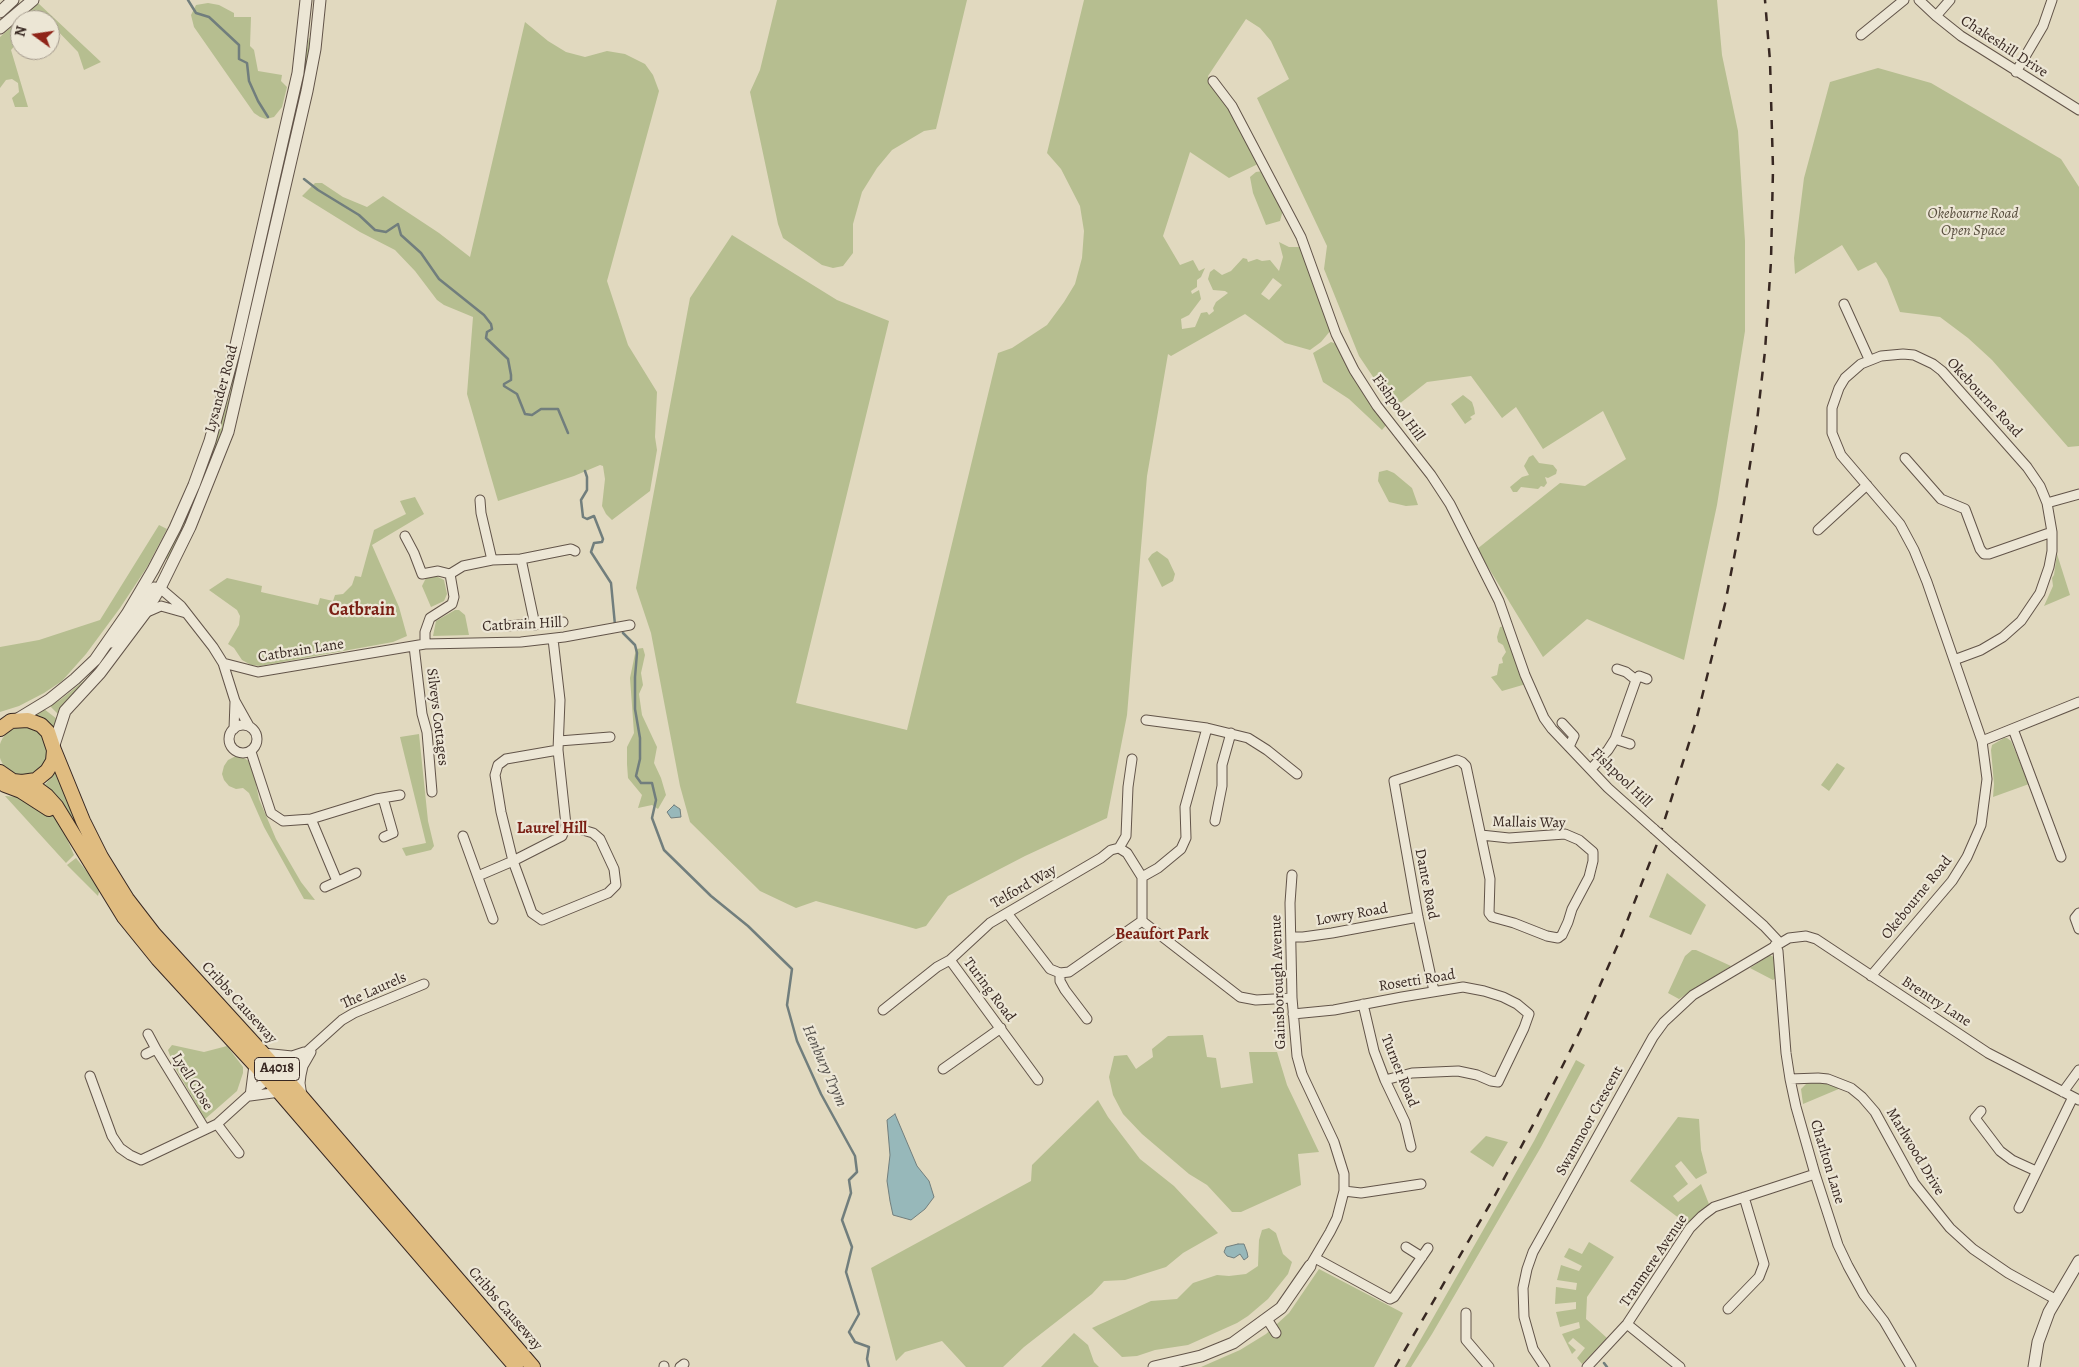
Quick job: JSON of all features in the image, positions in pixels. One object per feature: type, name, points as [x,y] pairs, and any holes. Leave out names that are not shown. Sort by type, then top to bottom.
[{"type":"main road","name":"A4018","points":[[7,723],[28,720],[41,725],[48,732],[54,747]]},
{"type":"main road","points":[[15,784],[36,780],[47,771],[53,761],[54,747]]},
{"type":"main road","name":"Cribbs Causeway","points":[[54,747],[83,821],[101,858],[127,899],[258,1059]]},
{"type":"main road","name":"A4018","points":[[0,772],[15,784]]},
{"type":"main road","name":"Cribbs Causeway","points":[[15,784],[21,791],[42,803],[65,823],[124,917],[158,959],[274,1076],[302,1099],[533,1367]]},
{"type":"main road","name":"Cribbs Causeway","points":[[274,1076],[280,1092],[516,1367]]},
{"type":"street","points":[[0,12],[13,0]]},
{"type":"street","points":[[0,28],[33,0]]},
{"type":"street","name":"Lysander Road","points":[[7,723],[55,695],[75,680],[95,660],[127,614],[172,535],[194,485],[210,441],[236,346],[294,92],[303,35],[306,0]]},
{"type":"street","name":"Lysander Road","points":[[54,747],[65,710],[100,673],[145,613],[160,588],[190,527],[228,432],[307,91],[317,33],[320,0]]},
{"type":"street","points":[[1861,35],[1904,0]]},
{"type":"street","name":"Chakeshill Drive","points":[[1919,0],[1961,36],[2079,110]]},
{"type":"street","points":[[1936,16],[1950,0]]},
{"type":"street","points":[[2016,72],[2043,26],[2052,0]]},
{"type":"street","name":"Fishpool Hill","points":[[1213,81],[1232,106],[1301,237],[1336,334],[1354,370],[1377,406],[1450,504],[1499,601],[1541,712],[1552,729],[1622,801],[1764,926],[1778,944]]},
{"type":"street","points":[[1844,304],[1870,359]]},
{"type":"street","name":"Okebourne Road","points":[[1871,976],[1952,881],[1974,843],[1981,825],[1986,792],[1987,766],[1982,741],[1927,582],[1914,550],[1900,524],[1841,455],[1832,433],[1832,408],[1839,388],[1854,370],[1870,359],[1892,354],[1914,355],[1933,364],[1942,371],[2027,467],[2040,486],[2047,503],[2052,532],[2049,567],[2040,593],[2029,611],[2003,637],[1980,650],[1954,660]]},
{"type":"street","points":[[1905,458],[1941,499],[1965,510],[1980,549],[1984,554],[1989,554],[2052,532]]},
{"type":"street","points":[[1818,530],[1867,485]]},
{"type":"street","points":[[2047,503],[2079,494]]},
{"type":"street","points":[[480,500],[480,513],[492,560]]},
{"type":"street","points":[[405,536],[422,574],[438,572],[450,574],[463,566],[492,560],[521,559],[571,549],[575,551]]},
{"type":"street","points":[[521,559],[535,625]]},
{"type":"street","points":[[425,644],[425,632],[430,618],[452,604],[454,597],[450,574]]},
{"type":"street","points":[[95,660],[127,627],[150,590],[154,587],[160,588],[170,595],[188,614],[223,663],[235,701],[249,726],[256,732],[258,741],[251,752],[242,754],[232,748],[229,737],[234,729],[241,725],[249,726]]},
{"type":"street","points":[[145,613],[161,606],[188,614]]},
{"type":"street","points":[[506,626],[563,622]]},
{"type":"street","name":"Catbrain Hill","points":[[414,646],[553,639],[630,625]]},
{"type":"street","points":[[478,876],[562,836],[566,825],[559,746],[560,700],[553,639]]},
{"type":"street","name":"Catbrain Lane","points":[[223,663],[258,672],[414,646]]},
{"type":"street","name":"Silveys Cottages","points":[[414,646],[422,714],[427,732],[432,792]]},
{"type":"street","points":[[1617,669],[1626,672],[1636,680]]},
{"type":"street","points":[[1591,768],[1608,750],[1615,739],[1636,680],[1639,676],[1647,679]]},
{"type":"street","points":[[234,729],[235,701]]},
{"type":"street","points":[[1982,741],[2079,702]]},
{"type":"street","points":[[1146,720],[1207,728],[1248,738],[1267,750],[1297,774]]},
{"type":"street","name":"Fishpool Hill","points":[[1562,723],[1574,736],[1569,747]]},
{"type":"street","points":[[1142,877],[1158,868],[1181,849],[1186,838],[1185,807],[1207,728]]},
{"type":"street","points":[[2013,730],[2061,857]]},
{"type":"street","points":[[1215,821],[1222,786],[1222,764],[1231,733]]},
{"type":"street","points":[[566,825],[593,833],[600,839],[614,869],[616,885],[608,893],[542,920],[532,913],[513,860],[498,797],[494,775],[496,768],[503,760],[513,756],[610,737]]},
{"type":"street","points":[[1615,739],[1630,744]]},
{"type":"street","points":[[251,752],[271,814],[283,821],[311,819],[400,794]]},
{"type":"street","points":[[1132,759],[1128,787],[1126,836],[1119,848],[1126,852],[1142,877],[1142,921]]},
{"type":"street","name":"Mallais Way","points":[[1394,781],[1457,760],[1462,762],[1466,766],[1490,879],[1489,913],[1492,917],[1553,938],[1562,935],[1589,877],[1594,861],[1593,852],[1579,840],[1565,834],[1508,838],[1481,835]]},
{"type":"street","name":"Dante Road","points":[[1394,781],[1418,917],[1434,991]]},
{"type":"street","points":[[383,798],[393,833],[384,837]]},
{"type":"street","points":[[311,819],[337,881]]},
{"type":"street","points":[[463,836],[493,919]]},
{"type":"street","name":"Telford Way","points":[[950,960],[990,923],[1111,850],[1119,848]]},
{"type":"street","points":[[325,887],[356,873]]},
{"type":"street","name":"Gainsborough Avenue","points":[[1154,1367],[1214,1352],[1233,1342],[1281,1308],[1330,1232],[1344,1192],[1344,1174],[1334,1142],[1298,1063],[1292,998],[1292,875]]},
{"type":"street","points":[[1007,913],[1050,968],[1060,973],[1068,972],[1142,921]]},
{"type":"street","points":[[2079,913],[2075,918],[2079,929]]},
{"type":"street","name":"Lowry Road","points":[[1291,937],[1332,934],[1418,917]]},
{"type":"street","points":[[1142,921],[1240,997],[1256,1000],[1292,998]]},
{"type":"street","name":"Brentry Lane","points":[[1778,944],[1797,936],[1816,939],[1988,1053],[2076,1098]]},
{"type":"street","name":"Charlton Lane","points":[[1778,944],[1786,1053],[1790,1079],[1815,1174],[1838,1245],[1848,1266],[1864,1295],[1884,1321],[1911,1367]]},
{"type":"street","name":"Swanmoor Crescent","points":[[1544,1367],[1539,1361],[1528,1332],[1523,1304],[1527,1269],[1542,1235],[1653,1037],[1664,1022],[1694,995],[1778,944]]},
{"type":"street","name":"Turing Road","points":[[883,1010],[937,967],[950,960],[1038,1080]]},
{"type":"street","points":[[1060,973],[1060,981],[1065,990],[1087,1019]]},
{"type":"street","name":"The Laurels","points":[[90,1076],[112,1136],[120,1148],[141,1160],[217,1124],[274,1076],[291,1066],[342,1020],[354,1013],[424,984]]},
{"type":"street","name":"Rosetti Road","points":[[1293,1014],[1334,1010],[1463,987],[1484,991],[1517,1004],[1529,1014],[1498,1082],[1491,1082],[1477,1075],[1458,1071],[1412,1074],[1385,1080]]},
{"type":"street","name":"Turner Road","points":[[1363,1004],[1374,1051],[1385,1080],[1405,1122],[1411,1147]]},
{"type":"street","points":[[943,1069],[1001,1028]]},
{"type":"street","name":"Lyell Close","points":[[148,1034],[205,1129]]},
{"type":"street","name":"The Laurels","points":[[258,1059],[292,1056],[315,1045]]},
{"type":"street","name":"The Laurels","points":[[302,1099],[300,1075],[315,1045]]},
{"type":"street","name":"Lyell Close","points":[[146,1054],[156,1049]]},
{"type":"street","points":[[258,1059],[250,1096],[280,1092]]},
{"type":"street","points":[[2063,1092],[2079,1070]]},
{"type":"street","name":"Marlwood Drive","points":[[1790,1079],[1828,1079],[1851,1088],[1862,1097],[1875,1112],[1914,1183],[1950,1228],[1973,1249],[2008,1273],[2055,1299]]},
{"type":"street","points":[[2019,1208],[2036,1171],[2076,1098]]},
{"type":"street","points":[[1981,1112],[1974,1118],[2000,1151],[2012,1160],[2036,1171]]},
{"type":"street","points":[[217,1124],[239,1153]]},
{"type":"street","name":"Tranmere Avenue","points":[[1587,1367],[1627,1324],[1696,1222],[1714,1207],[1815,1174]]},
{"type":"street","points":[[1344,1192],[1361,1193],[1421,1184]]},
{"type":"street","points":[[1728,1309],[1758,1277],[1764,1264],[1744,1198]]},
{"type":"street","points":[[1406,1247],[1422,1257]]},
{"type":"street","points":[[1312,1262],[1390,1299],[1394,1297],[1428,1248]]},
{"type":"street","points":[[2034,1367],[2043,1327],[2055,1299],[2079,1261]]},
{"type":"street","points":[[1466,1312],[1466,1340],[1489,1367]]},
{"type":"street","points":[[1267,1319],[1276,1333]]},
{"type":"street","points":[[1627,1324],[1680,1367]]},
{"type":"green space","points":[[777,0],[967,0],[936,129],[924,131],[892,150],[877,168],[862,192],[853,224],[853,253],[843,266],[833,268],[822,265],[783,238],[778,224],[750,92],[760,70]]},
{"type":"green space","points":[[1084,0],[1717,0],[1722,55],[1738,131],[1745,241],[1745,331],[1717,505],[1684,660],[1587,619],[1543,657],[1477,549],[1560,483],[1585,486],[1626,459],[1603,411],[1543,449],[1516,407],[1502,418],[1471,376],[1427,382],[1394,408],[1359,356],[1324,269],[1327,246],[1257,98],[1289,79],[1271,41],[1260,28],[1246,19],[1208,76],[1211,86],[1229,109],[1258,164],[1229,178],[1190,152],[1163,236],[1180,265],[1193,260],[1199,271],[1205,268],[1201,277],[1197,280],[1197,287],[1191,291],[1192,294],[1199,290],[1201,299],[1189,315],[1181,319],[1182,329],[1195,327],[1201,313],[1207,312],[1209,315],[1214,311],[1213,308],[1216,302],[1228,293],[1213,290],[1208,279],[1210,272],[1214,269],[1222,275],[1231,271],[1243,258],[1247,259],[1248,262],[1257,259],[1262,261],[1270,260],[1279,271],[1283,257],[1279,242],[1289,247],[1301,247],[1331,330],[1321,342],[1310,350],[1285,343],[1245,314],[1171,356],[1168,354],[1147,476],[1127,715],[1107,818],[1025,856],[948,896],[926,926],[916,929],[816,901],[796,908],[760,891],[690,822],[680,786],[651,633],[636,588],[690,298],[732,235],[837,300],[889,321],[796,703],[907,730],[998,353],[1012,348],[1047,325],[1075,284],[1082,258],[1084,231],[1080,206],[1061,169],[1047,153]],"holes":[[[1273,278],[1282,285],[1269,300],[1261,294]]]},
{"type":"green space","points":[[38,3],[45,10],[30,10]]},
{"type":"green space","points":[[208,3],[219,5],[234,13],[234,17],[251,17],[250,46],[254,50],[258,71],[282,75],[281,81],[287,87],[282,107],[274,117],[266,119],[254,113],[194,27],[191,15],[196,5]]},
{"type":"green space","points":[[525,22],[548,41],[566,52],[585,57],[607,51],[625,54],[645,64],[653,75],[659,91],[607,281],[628,345],[657,392],[655,437],[657,450],[650,491],[612,520],[602,506],[605,479],[603,466],[600,465],[574,476],[498,501],[467,394],[473,317],[444,305],[437,300],[415,271],[395,250],[360,232],[302,196],[315,183],[322,183],[343,197],[367,207],[383,196],[439,233],[470,257]]},
{"type":"green space","points":[[60,24],[101,62],[84,70],[78,52],[60,33]]},
{"type":"green space","points":[[10,28],[10,60],[14,60],[28,107],[15,107],[12,98],[19,92],[18,83],[12,79],[6,80],[0,88],[0,37]]},
{"type":"green space","points":[[309,38],[312,38],[309,61],[226,421],[206,479],[169,560],[165,558],[182,525],[207,467],[229,397]]},
{"type":"green space","name":"Okebourne Road Open Space","points":[[1878,68],[1931,83],[2061,159],[2079,187],[2079,446],[2068,447],[1992,360],[1968,338],[1940,317],[1900,312],[1887,279],[1876,262],[1858,271],[1842,245],[1795,274],[1794,258],[1804,178],[1830,82]]},
{"type":"green space","points":[[1263,171],[1283,210],[1280,221],[1266,225],[1253,193],[1250,177],[1256,172]]},
{"type":"green space","points":[[1331,342],[1337,344],[1387,424],[1382,430],[1349,399],[1323,382],[1313,353]]},
{"type":"green space","points":[[1463,395],[1472,402],[1475,414],[1465,424],[1451,404]]},
{"type":"green space","points":[[1533,455],[1539,463],[1553,465],[1557,470],[1556,474],[1548,478],[1545,477],[1547,483],[1544,487],[1541,486],[1538,489],[1521,487],[1517,492],[1513,492],[1510,487],[1522,477],[1529,475],[1524,466],[1529,457]]},
{"type":"green space","points":[[1387,470],[1394,473],[1412,488],[1418,505],[1406,506],[1389,502],[1378,481],[1379,472]]},
{"type":"green space","points":[[415,497],[424,514],[372,545],[399,607],[407,636],[393,642],[260,666],[251,665],[242,660],[234,648],[228,644],[239,625],[240,616],[237,610],[209,590],[227,578],[262,586],[261,592],[318,605],[320,598],[333,601],[335,595],[343,594],[352,585],[355,576],[361,577],[374,530],[406,514],[400,501]]},
{"type":"green space","points":[[159,525],[167,529],[147,567],[86,654],[62,681],[19,706],[0,712],[0,647],[39,640],[100,620]]},
{"type":"green space","points":[[1157,551],[1168,559],[1175,574],[1173,581],[1162,587],[1148,559]]},
{"type":"green space","points":[[2057,554],[2070,595],[2044,606],[2053,586],[2052,578]]},
{"type":"green space","points":[[436,576],[444,580],[447,594],[444,601],[431,607],[422,586],[426,578]]},
{"type":"green space","points":[[455,610],[459,610],[465,615],[469,635],[433,636],[436,621]]},
{"type":"green space","points":[[1505,626],[1526,684],[1502,691],[1491,677],[1497,675],[1499,664],[1503,663],[1502,658],[1506,652],[1503,645],[1498,642],[1497,637],[1500,627]]},
{"type":"green space","points":[[131,627],[59,715],[50,706],[85,680]]},
{"type":"green space","points":[[643,648],[645,655],[641,673],[643,685],[639,694],[642,715],[657,747],[654,763],[666,795],[658,809],[652,805],[638,808],[642,795],[628,778],[627,747],[634,733],[630,678],[636,649]]},
{"type":"green space","points":[[44,709],[57,719],[53,730],[33,716]]},
{"type":"green space","points":[[18,727],[28,727],[37,731],[43,737],[46,742],[46,760],[37,771],[28,775],[18,775],[9,771],[3,765],[-1,756],[-1,746],[3,737],[9,731]]},
{"type":"green space","points":[[419,734],[428,821],[434,846],[431,850],[406,856],[402,848],[426,843],[400,737]]},
{"type":"green space","points":[[2004,738],[2011,741],[2029,784],[1993,797],[1994,784],[1991,750],[1992,745]]},
{"type":"green space","points":[[234,757],[242,757],[249,761],[253,769],[259,799],[276,839],[301,882],[315,900],[304,899],[264,827],[249,793],[243,788],[236,789],[229,786],[224,780],[222,774],[224,766],[228,760]]},
{"type":"green space","points":[[1837,763],[1845,768],[1829,791],[1821,785]]},
{"type":"green space","points":[[58,769],[88,842],[267,1070],[155,945],[79,833],[65,807],[58,797],[44,786]]},
{"type":"green space","points":[[5,796],[17,797],[50,813],[62,827],[74,855],[66,863]]},
{"type":"green space","points":[[76,858],[100,888],[98,896],[67,865]]},
{"type":"green space","points":[[1667,873],[1706,905],[1691,935],[1649,917]]},
{"type":"green space","points":[[1692,950],[1696,950],[1731,966],[1679,999],[1668,993],[1685,956]]},
{"type":"green space","points":[[1770,955],[1775,958],[1777,977],[1773,980],[1750,968]]},
{"type":"green space","points":[[1203,1035],[1207,1057],[1216,1058],[1221,1088],[1253,1083],[1249,1052],[1277,1052],[1287,1085],[1319,1152],[1298,1154],[1301,1185],[1241,1212],[1232,1212],[1207,1185],[1189,1174],[1142,1134],[1123,1114],[1113,1095],[1109,1077],[1114,1056],[1127,1055],[1136,1069],[1153,1057],[1152,1049],[1168,1036]]},
{"type":"green space","points":[[172,1045],[204,1052],[227,1046],[243,1067],[237,1091],[205,1119],[173,1064],[168,1050]]},
{"type":"green space","points":[[1576,1060],[1585,1065],[1541,1147],[1432,1334],[1411,1367],[1405,1367],[1534,1141]]},
{"type":"green space","points":[[1815,1082],[1841,1088],[1803,1104],[1801,1089],[1807,1083]]},
{"type":"green space","points":[[1098,1100],[1108,1117],[1140,1159],[1174,1186],[1218,1233],[1183,1253],[1166,1267],[1125,1280],[1104,1281],[1092,1294],[1024,1347],[1003,1367],[966,1367],[942,1341],[905,1352],[896,1361],[871,1268],[1031,1181],[1032,1165]]},
{"type":"green space","points":[[1678,1117],[1699,1119],[1701,1150],[1707,1173],[1696,1179],[1681,1161],[1675,1166],[1688,1184],[1673,1196],[1678,1202],[1701,1184],[1709,1204],[1688,1225],[1630,1181]]},
{"type":"green space","points":[[1486,1136],[1508,1142],[1493,1167],[1470,1152]]},
{"type":"green space","points":[[1269,1228],[1276,1233],[1283,1254],[1292,1262],[1288,1274],[1268,1299],[1237,1323],[1188,1345],[1155,1350],[1137,1356],[1122,1357],[1092,1328],[1151,1301],[1177,1299],[1193,1283],[1217,1275],[1246,1274],[1258,1266],[1259,1240],[1262,1230]]},
{"type":"green space","points":[[1589,1242],[1614,1257],[1587,1297],[1586,1319],[1607,1338],[1582,1364],[1577,1358],[1585,1348],[1573,1338],[1568,1343],[1576,1350],[1572,1354],[1562,1334],[1580,1328],[1579,1322],[1560,1327],[1556,1312],[1576,1309],[1576,1302],[1555,1304],[1556,1287],[1576,1290],[1577,1283],[1557,1280],[1561,1265],[1579,1271],[1582,1266],[1564,1257],[1569,1248],[1582,1254]]},
{"type":"green space","points":[[1319,1269],[1403,1313],[1374,1367],[1201,1367],[1240,1350],[1266,1334],[1289,1313]]},
{"type":"green space","points":[[1074,1333],[1088,1345],[1094,1362],[1099,1367],[1041,1367]]},
{"type":"water","points":[[674,805],[680,809],[681,817],[671,818],[667,812]]},
{"type":"water","points":[[895,1114],[917,1166],[929,1181],[934,1197],[925,1209],[911,1220],[893,1215],[890,1201],[887,1181],[890,1155],[887,1120]]},
{"type":"water","points":[[1244,1244],[1247,1252],[1248,1257],[1244,1260],[1240,1254],[1234,1258],[1227,1256],[1224,1252],[1226,1247]]},
{"type":"waterway","points":[[188,0],[196,13],[209,17],[239,45],[239,59],[247,63],[249,81],[268,117]]},
{"type":"waterway","points":[[304,179],[318,190],[359,215],[375,230],[386,232],[398,224],[401,235],[421,253],[439,279],[484,315],[491,324],[492,329],[487,332],[486,338],[508,359],[511,380],[504,384],[504,386],[517,394],[525,414],[532,415],[541,409],[558,409],[568,433]]},
{"type":"waterway","points":[[585,471],[587,490],[581,500],[583,517],[587,519],[594,516],[603,539],[602,542],[594,543],[591,552],[611,583],[615,625]]},
{"type":"waterway","name":"Henbury Trym","points":[[623,633],[635,645],[637,653],[635,709],[640,738],[640,759],[636,776],[641,783],[652,783],[656,800],[652,818],[664,850],[711,896],[748,926],[792,969],[787,1005],[797,1041],[821,1094],[855,1156],[857,1172],[849,1180],[851,1193],[842,1220],[852,1247],[846,1272],[859,1314],[849,1332],[855,1342],[869,1347],[867,1359],[869,1367]]},
{"type":"waterway","points":[[1604,1363],[1607,1367]]},
{"type":"railway","points":[[1395,1367],[1493,1199],[1580,1031],[1619,942],[1657,844],[1696,721],[1725,604],[1740,527],[1757,421],[1765,351],[1771,261],[1773,169],[1770,61],[1765,0]]},
{"type":"district","name":"Catbrain","points":[[362,611]]},
{"type":"district","name":"Laurel Hill","points":[[552,829]]},
{"type":"district","name":"Beaufort Park","points":[[1162,935]]}]
